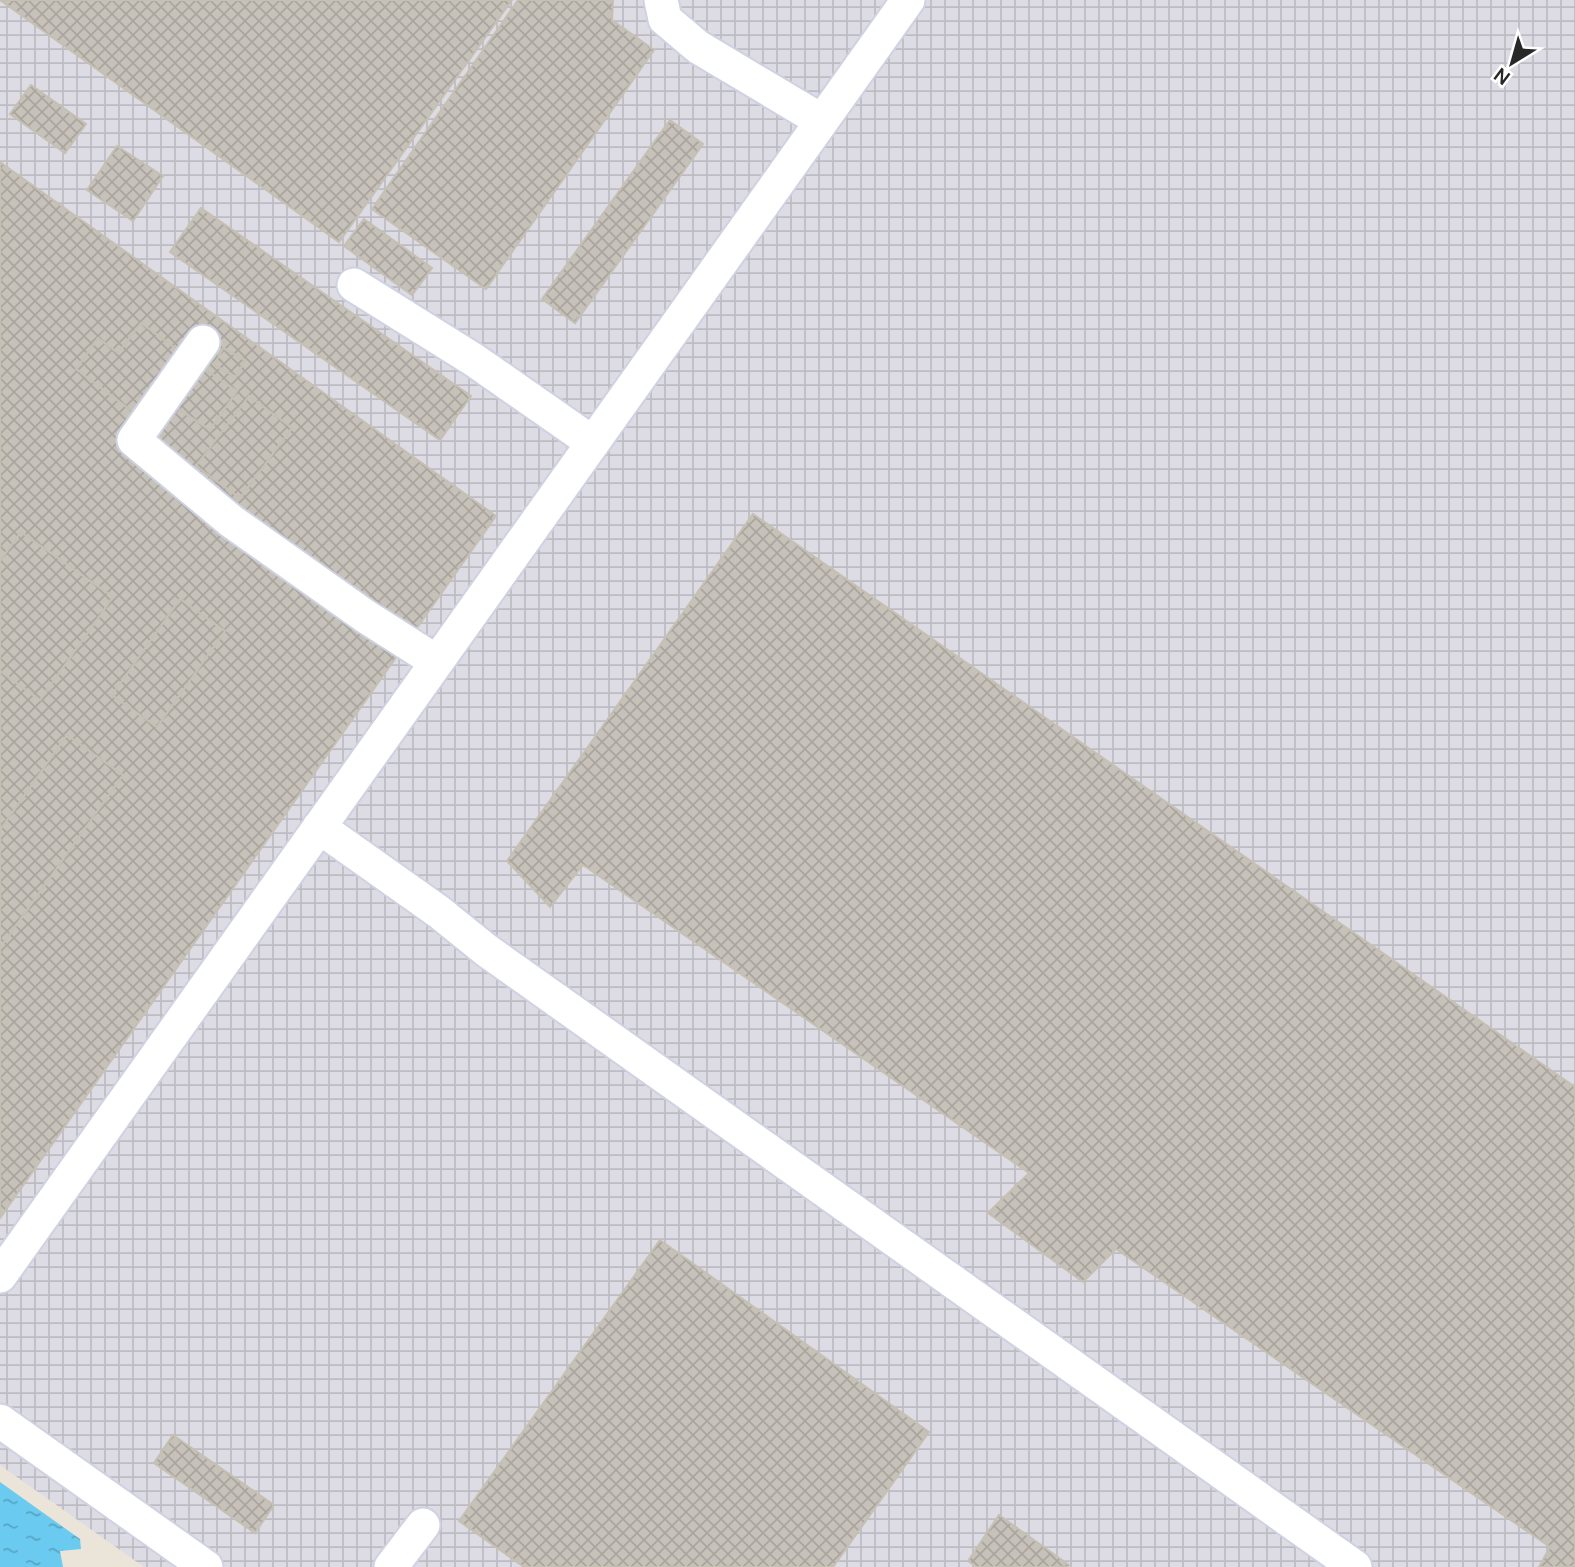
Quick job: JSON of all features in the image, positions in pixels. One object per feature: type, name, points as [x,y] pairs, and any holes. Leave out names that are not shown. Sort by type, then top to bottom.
[{"type":"street","points":[[661,0],[665,19],[698,47],[822,121]]},
{"type":"street","points":[[0,1276],[908,0]]},
{"type":"street","points":[[354,285],[474,360],[593,443]]},
{"type":"street","points":[[203,342],[134,440],[231,521],[365,616],[437,662]]},
{"type":"street","points":[[319,827],[439,912],[497,958],[1355,1567]]},
{"type":"street","points":[[0,1421],[206,1567]]},
{"type":"street","points":[[391,1567],[423,1525]]},
{"type":"shaded area","points":[[0,0],[1575,0],[1575,1567],[144,1567],[0,1465]]},
{"type":"water","points":[[0,1482],[80,1539],[81,1549],[60,1551],[63,1567],[0,1567]]},
{"type":"building","points":[[0,0],[512,0],[339,242]]},
{"type":"building","points":[[518,0],[613,0],[612,20],[654,50],[486,289],[372,209]]},
{"type":"building","points":[[31,85],[86,124],[65,153],[10,114]]},
{"type":"building","points":[[670,120],[703,144],[575,323],[542,299]]},
{"type":"building","points":[[117,146],[163,176],[133,221],[87,190]]},
{"type":"building","points":[[0,162],[496,516],[0,1218]]},
{"type":"building","points":[[201,208],[471,396],[440,440],[170,252]]},
{"type":"building","points":[[364,219],[432,268],[412,295],[344,246]]},
{"type":"building","points":[[141,323],[178,350],[132,411],[76,369],[98,338],[118,353]]},
{"type":"building","points":[[223,348],[245,360],[236,377],[214,365]]},
{"type":"building","points":[[203,368],[237,391],[210,430],[176,407]]},
{"type":"building","points":[[249,396],[292,428],[240,498],[196,466]]},
{"type":"building","points":[[753,514],[1575,1087],[1575,1567],[1539,1567],[1550,1547],[1116,1249],[1083,1282],[988,1213],[1029,1173],[583,865],[550,907],[507,861]]},
{"type":"building","points":[[21,532],[113,597],[40,700],[0,671],[0,561]]},
{"type":"building","points":[[180,599],[225,631],[157,727],[112,695]]},
{"type":"building","points":[[67,735],[123,775],[0,948],[0,830]]},
{"type":"building","points":[[660,1240],[929,1432],[833,1567],[524,1567],[459,1521]]},
{"type":"building","points":[[173,1435],[274,1505],[255,1533],[154,1463]]},
{"type":"building","points":[[999,1515],[1069,1565],[1068,1567],[977,1567],[968,1561]]}]
